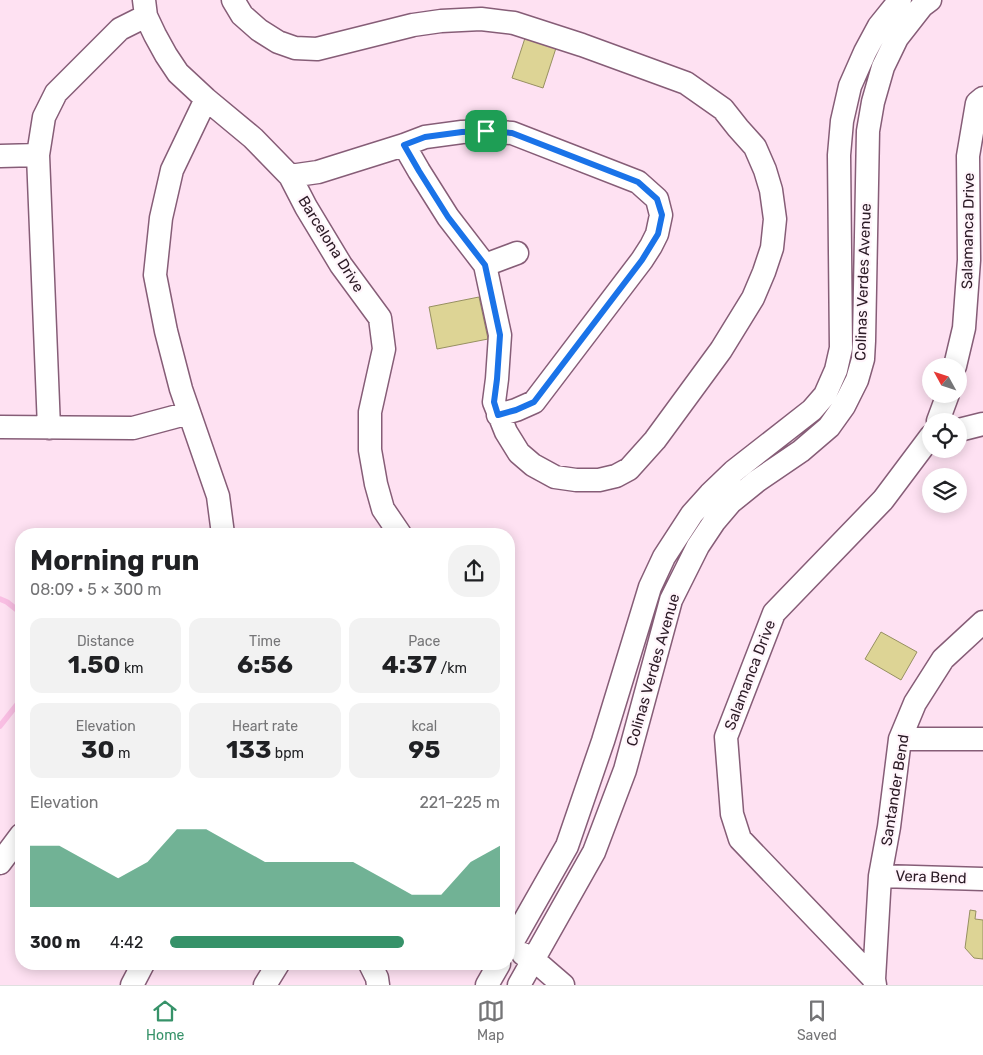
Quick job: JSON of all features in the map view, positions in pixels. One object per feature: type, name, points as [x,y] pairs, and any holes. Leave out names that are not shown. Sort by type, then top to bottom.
[{"type":"street","points":[[232,0],[242,15],[259,30],[278,42],[295,48],[317,50],[413,25],[441,21],[481,19],[514,23],[582,45],[686,83],[723,109],[755,147],[765,170],[771,190],[775,219],[772,248],[753,298],[720,350],[655,440],[629,469],[616,476],[599,480],[576,480],[555,477],[533,466],[519,453],[506,432],[494,402],[500,335],[485,265],[448,217],[404,145]]},
{"type":"street","name":"Colinas Verdes Avenue","points":[[515,937],[567,846],[603,741],[650,587],[664,557],[692,514],[710,494],[734,471],[812,410],[825,394],[836,370],[841,348],[840,155],[842,121],[850,86],[865,52],[879,26],[900,0]]},
{"type":"street","name":"Colinas Verdes Avenue","points":[[520,985],[594,852],[625,770],[671,600],[698,546],[714,522],[732,502],[757,481],[801,451],[829,427],[844,406],[857,380],[863,359],[868,132],[873,102],[883,68],[898,38],[922,6],[930,0]]},
{"type":"street","points":[[49,428],[38,155],[44,117],[56,93],[145,8]]},
{"type":"street","name":"Barcelona Drive","points":[[145,8],[162,48],[178,73],[253,138],[290,176],[306,207],[342,265],[380,318],[384,349],[370,412],[370,450],[383,509],[396,528]]},
{"type":"street","name":"Salamanca Drive","points":[[957,358],[976,257],[968,156],[977,103],[983,98]]},
{"type":"street","points":[[206,99],[172,170],[161,218],[155,274],[166,331],[181,389],[218,496],[222,528]]},
{"type":"street","points":[[290,176],[318,172],[425,137],[486,131],[512,133],[638,182],[657,199],[662,215],[658,234],[642,260],[534,402],[498,415]]},
{"type":"street","points":[[0,156],[38,155]]},
{"type":"street","points":[[485,265],[517,253]]},
{"type":"street","points":[[0,427],[134,428],[189,413]]},
{"type":"street","points":[[967,428],[983,424]]},
{"type":"street","name":"Salamanca Drive","points":[[874,982],[740,839],[732,814],[726,737],[774,612],[883,500],[922,449]]},
{"type":"street","name":"Santander Bend","points":[[874,982],[880,876],[890,827],[900,739],[915,704],[943,659],[983,622]]},
{"type":"street","points":[[900,739],[983,739]]},
{"type":"street","points":[[0,864],[15,844]]},
{"type":"street","name":"Vera Bend","points":[[880,876],[983,879]]},
{"type":"street","points":[[515,954],[534,960],[563,985]]},
{"type":"street","points":[[132,985],[140,970]]},
{"type":"street","points":[[265,985],[274,970]]},
{"type":"street","points":[[373,970],[378,985]]},
{"type":"street","name":"Colinas Verdes Avenue","points":[[486,985],[495,970]]},
{"type":"building","points":[[525,38],[556,48],[543,88],[512,78]]},
{"type":"building","points":[[479,297],[488,339],[437,349],[429,307]]},
{"type":"building","points":[[881,632],[917,652],[901,680],[865,659]]},
{"type":"building","points":[[970,910],[976,911],[975,919],[983,920],[983,959],[974,958],[965,948]]},
{"type":"waterway","points":[[0,599],[15,608]]},
{"type":"waterway","points":[[0,726],[15,707]]},
{"type":"route","points":[[486,131],[512,133],[638,182],[657,199],[662,215],[658,234],[642,260],[534,402],[498,415],[494,402],[500,335],[485,265],[448,217],[404,145],[425,137],[486,131]]}]
